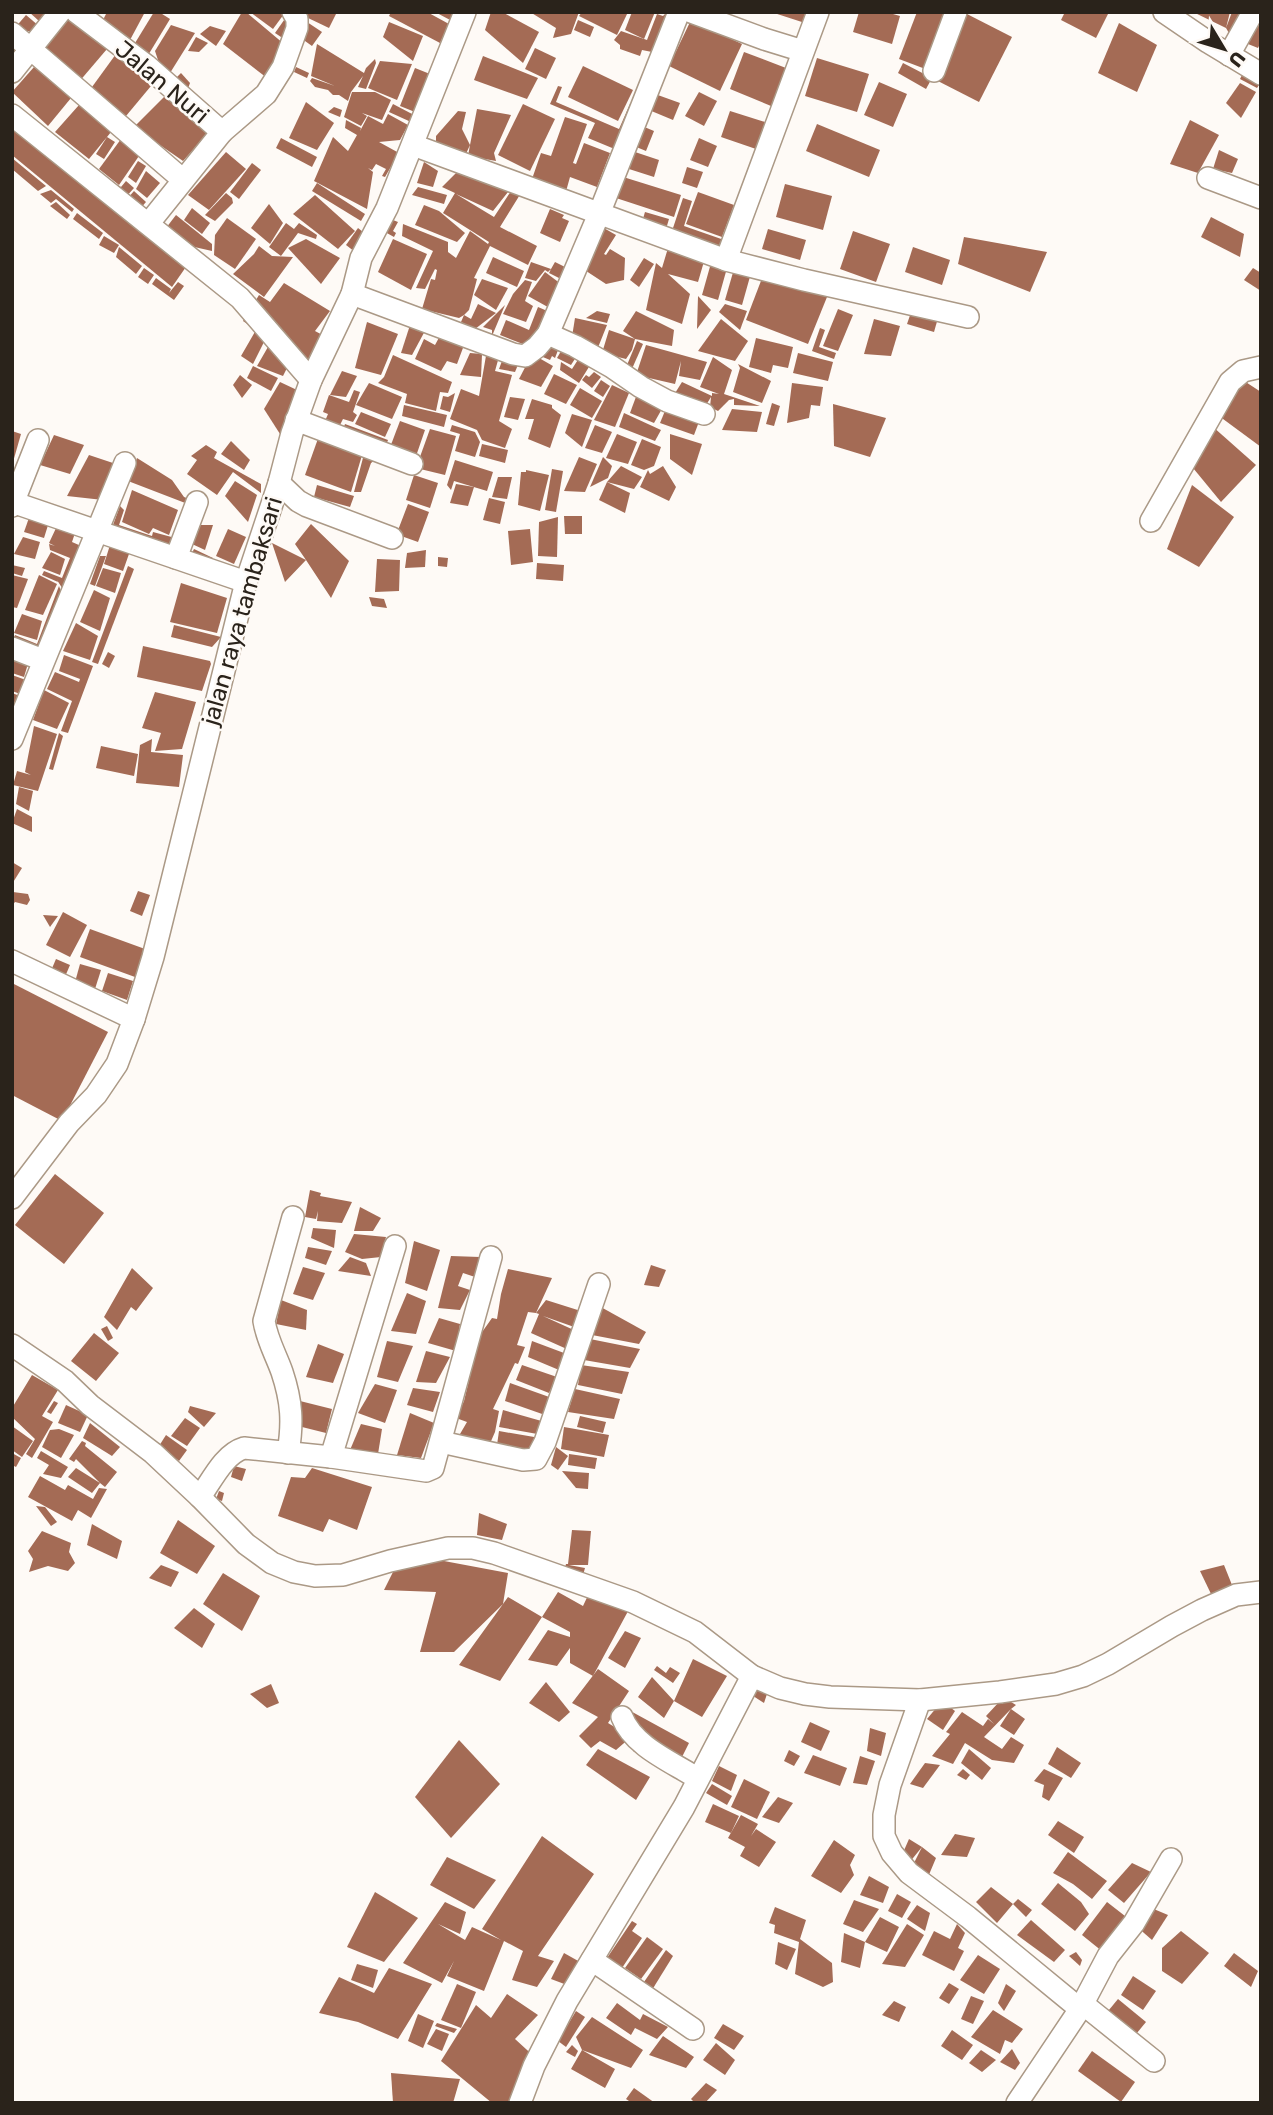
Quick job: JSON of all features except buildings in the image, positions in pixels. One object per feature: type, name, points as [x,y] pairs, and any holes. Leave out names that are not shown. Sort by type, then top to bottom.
[{"type":"street","points":[[12,72],[60,12]]},
{"type":"street","name":"Jalan Nuri","points":[[76,12],[146,65],[222,132],[149,223]]},
{"type":"street","points":[[222,132],[266,94],[283,67],[297,28],[297,19],[293,12]]},
{"type":"street","name":"jalan raya tambaksari","points":[[12,1198],[69,1123],[96,1095],[117,1064],[153,957],[246,582],[279,483],[296,420],[311,380],[352,294],[361,258],[387,208],[465,12]]},
{"type":"street","points":[[352,294],[513,354],[525,356],[537,347],[548,334],[599,214],[679,12]]},
{"type":"street","points":[[691,12],[803,51]]},
{"type":"street","points":[[726,260],[818,12]]},
{"type":"street","points":[[934,71],[956,12]]},
{"type":"street","points":[[1164,12],[1261,74]]},
{"type":"street","points":[[1229,55],[1253,12]]},
{"type":"street","points":[[12,33],[182,179]]},
{"type":"street","points":[[12,115],[240,298],[311,380]]},
{"type":"street","points":[[413,145],[726,260],[968,317]]},
{"type":"street","points":[[1208,178],[1261,198]]},
{"type":"street","points":[[548,334],[575,346],[667,401],[705,414]]},
{"type":"street","points":[[1151,521],[1230,382],[1243,371],[1261,367]]},
{"type":"street","points":[[296,420],[412,464]]},
{"type":"street","points":[[38,440],[13,503],[246,582]]},
{"type":"street","points":[[12,739],[125,463]]},
{"type":"street","points":[[279,483],[307,506],[392,538]]},
{"type":"street","points":[[176,558],[197,502]]},
{"type":"street","points":[[12,648],[43,660]]},
{"type":"street","points":[[12,961],[134,1019]]},
{"type":"street","points":[[288,1453],[292,1424],[290,1403],[264,1321],[293,1217]]},
{"type":"street","points":[[331,1457],[395,1246]]},
{"type":"street","points":[[200,1497],[230,1456],[244,1448],[426,1471],[433,1468],[491,1256]]},
{"type":"street","points":[[441,1442],[523,1460],[537,1459],[599,1284]]},
{"type":"street","points":[[12,1345],[65,1381],[90,1405],[153,1453],[246,1544],[272,1563],[294,1572],[315,1576],[343,1575],[448,1548],[484,1550],[633,1602],[695,1632],[752,1676],[780,1688],[805,1694],[920,1700],[1056,1684],[1083,1676],[1108,1664],[1202,1610],[1236,1595],[1261,1592]]},
{"type":"street","points":[[520,2103],[567,2001],[684,1807],[752,1676]]},
{"type":"street","points":[[920,1700],[890,1785],[884,1815],[884,1836],[891,1853],[909,1873],[1154,2061]]},
{"type":"street","points":[[622,1717],[626,1727],[640,1741],[698,1778]]},
{"type":"street","points":[[1017,2103],[1081,2006],[1108,1956],[1134,1923],[1171,1859]]},
{"type":"street","points":[[592,1960],[694,2029]]}]
